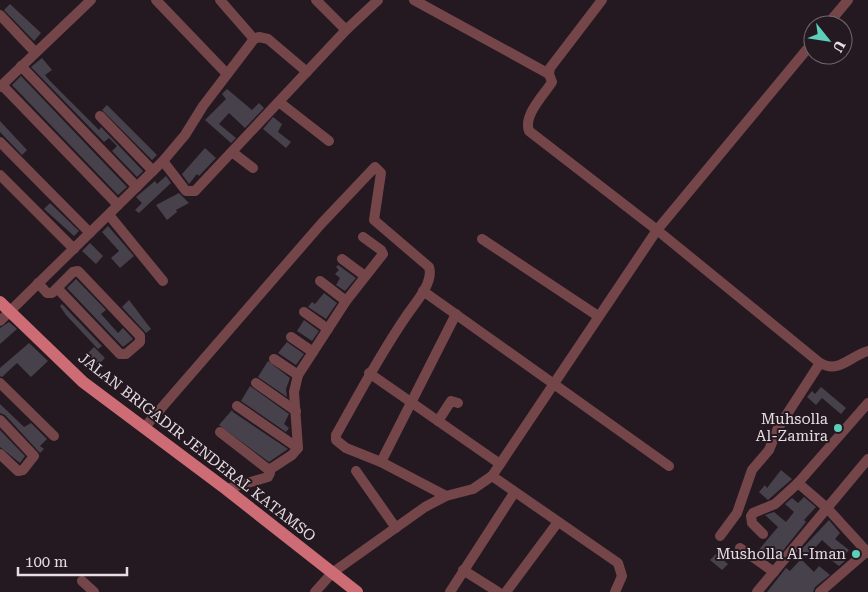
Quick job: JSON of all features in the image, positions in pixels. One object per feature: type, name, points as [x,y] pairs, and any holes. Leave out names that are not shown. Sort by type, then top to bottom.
[{"type":"main road","name":"JALAN BRIGADIR JENDERAL KATAMSO","points":[[0,302],[83,382],[357,592]]},
{"type":"street","points":[[91,0],[1,86],[118,205]]},
{"type":"street","points":[[156,0],[227,74]]},
{"type":"street","points":[[220,0],[254,39]]},
{"type":"street","points":[[316,0],[346,30]]},
{"type":"street","points":[[163,161],[186,191],[190,193],[195,192],[346,30],[378,0]]},
{"type":"street","points":[[602,0],[566,45],[550,76],[551,84],[528,122],[530,131],[657,230],[820,363],[829,368],[836,368],[868,351]]},
{"type":"street","points":[[835,15],[848,0]]},
{"type":"street","points":[[417,1],[550,76]]},
{"type":"street","points":[[0,15],[35,52]]},
{"type":"street","points":[[0,321],[163,161],[185,135],[254,39],[270,40],[307,72]]},
{"type":"street","points":[[318,588],[332,572],[425,508],[446,496],[473,489],[492,476],[553,382],[657,230],[803,54]]},
{"type":"street","points":[[20,66],[137,186]]},
{"type":"street","points":[[279,102],[329,141]]},
{"type":"street","points":[[100,116],[153,171]]},
{"type":"street","points":[[0,142],[90,233]]},
{"type":"street","points":[[232,152],[253,168]]},
{"type":"street","points":[[144,428],[321,224],[372,168],[378,168],[381,173],[374,220],[429,267],[430,273],[423,290],[369,373],[336,435],[336,440],[346,448],[381,462],[446,496]]},
{"type":"street","points":[[0,175],[74,249]]},
{"type":"street","points":[[108,215],[163,281]]},
{"type":"street","points":[[226,490],[268,477],[269,470],[292,455],[298,448],[294,387],[298,375],[346,301],[383,254],[381,250],[363,237]]},
{"type":"street","points":[[482,239],[598,316]]},
{"type":"street","points":[[342,259],[365,276]]},
{"type":"street","points":[[38,284],[50,294],[75,270],[80,272],[140,336],[140,342],[126,354],[120,354],[58,288]]},
{"type":"street","points":[[320,281],[346,301]]},
{"type":"street","points":[[423,290],[669,466]]},
{"type":"street","points":[[304,312],[328,329]]},
{"type":"street","points":[[381,462],[456,314]]},
{"type":"street","points":[[291,337],[313,352]]},
{"type":"street","points":[[274,359],[298,375]]},
{"type":"street","points":[[720,536],[737,513],[752,470],[769,450],[778,428],[820,363]]},
{"type":"street","points":[[369,373],[500,464]]},
{"type":"street","points":[[0,382],[54,436]]},
{"type":"street","points":[[256,383],[296,411]]},
{"type":"street","points":[[438,421],[452,401],[458,403]]},
{"type":"street","points":[[763,534],[752,524],[751,516],[759,510],[775,504],[798,483],[868,403]]},
{"type":"street","points":[[237,406],[298,448]]},
{"type":"street","points":[[0,420],[34,456],[23,470],[18,471],[0,454]]},
{"type":"street","points":[[220,432],[269,470]]},
{"type":"street","points":[[757,592],[868,459]]},
{"type":"street","points":[[356,471],[396,528]]},
{"type":"street","points":[[492,476],[620,566],[622,576],[615,592]]},
{"type":"street","points":[[798,483],[827,508],[867,553],[820,592]]},
{"type":"street","points":[[450,592],[514,493]]},
{"type":"street","points":[[506,592],[558,522]]},
{"type":"street","points":[[740,548],[774,572]]},
{"type":"street","points":[[315,559],[320,571],[318,588]]},
{"type":"street","points":[[463,570],[498,592]]},
{"type":"street","points":[[82,581],[94,592]]},
{"type":"building","points":[[10,4],[41,33],[34,41],[4,10]]},
{"type":"building","points":[[42,58],[52,70],[45,75],[50,81],[99,130],[101,127],[143,171],[137,177],[112,151],[117,146],[109,138],[104,142],[31,67]]},
{"type":"building","points":[[21,76],[127,187],[118,195],[12,85]]},
{"type":"building","points":[[227,89],[252,110],[259,103],[264,108],[245,128],[229,113],[219,124],[236,138],[231,143],[205,120],[226,99],[222,94]]},
{"type":"building","points":[[107,105],[157,155],[152,160],[102,110]]},
{"type":"building","points":[[273,117],[282,124],[278,132],[291,142],[286,148],[263,129]]},
{"type":"building","points":[[0,121],[27,150],[22,155],[0,132]]},
{"type":"building","points":[[205,148],[216,158],[199,176],[197,174],[189,184],[181,173]]},
{"type":"building","points":[[166,176],[171,183],[139,213],[135,210],[142,203],[136,197],[155,181],[157,184]]},
{"type":"building","points":[[179,193],[189,203],[176,210],[177,212],[167,220],[156,205]]},
{"type":"building","points":[[50,203],[79,231],[74,236],[44,209]]},
{"type":"building","points":[[108,226],[134,256],[120,268],[111,258],[119,251],[102,232]]},
{"type":"building","points":[[90,243],[103,256],[96,264],[82,251]]},
{"type":"building","points":[[338,265],[356,278],[345,291],[336,285],[340,278],[335,274],[339,270],[336,267]]},
{"type":"building","points":[[76,279],[106,310],[101,314],[118,333],[123,328],[133,339],[123,347],[67,288]]},
{"type":"building","points":[[324,293],[337,303],[326,319],[308,307],[312,302],[315,304]]},
{"type":"building","points":[[129,300],[151,329],[146,333],[122,307]]},
{"type":"building","points":[[62,304],[102,346],[98,349],[66,315],[60,306]]},
{"type":"building","points":[[304,320],[319,331],[312,341],[297,331]]},
{"type":"building","points":[[9,322],[17,329],[0,344],[0,328]]},
{"type":"building","points":[[287,342],[304,354],[296,365],[278,353]]},
{"type":"building","points":[[29,343],[48,361],[31,377],[17,363],[2,377],[0,376],[0,368]]},
{"type":"building","points":[[94,347],[105,358],[98,365],[87,354]]},
{"type":"building","points":[[268,361],[290,378],[286,389],[287,397],[258,377]]},
{"type":"building","points":[[250,386],[289,414],[284,424],[289,428],[286,432],[241,401]]},
{"type":"building","points":[[821,387],[846,408],[841,414],[822,398],[816,405],[807,397],[812,391],[815,394]]},
{"type":"building","points":[[0,404],[24,427],[31,423],[47,439],[40,446],[44,449],[40,453],[5,415],[0,413]]},
{"type":"building","points":[[232,410],[288,449],[269,462],[219,425]]},
{"type":"building","points":[[0,430],[25,456],[20,463],[0,447]]},
{"type":"building","points":[[781,470],[792,479],[768,500],[759,492],[765,485],[767,488]]},
{"type":"building","points":[[804,497],[816,507],[804,520],[806,522],[781,553],[770,561],[757,552],[778,527],[765,515],[774,512],[786,522],[794,512],[785,504],[792,498],[798,503]]},
{"type":"building","points":[[829,520],[840,533],[835,539],[849,550],[843,557],[846,560],[839,566],[827,557],[833,550],[822,540],[806,558],[799,552]]},
{"type":"building","points":[[716,554],[728,564],[722,570],[710,560]]},
{"type":"building","points":[[801,559],[814,572],[819,566],[830,575],[815,587],[813,592],[767,592],[786,568],[790,571]]},
{"type":"place","name":"Muhsolla Al-Zamira","points":[[838,428]]},
{"type":"place","name":"Musholla Al-Iman","points":[[856,554]]}]
